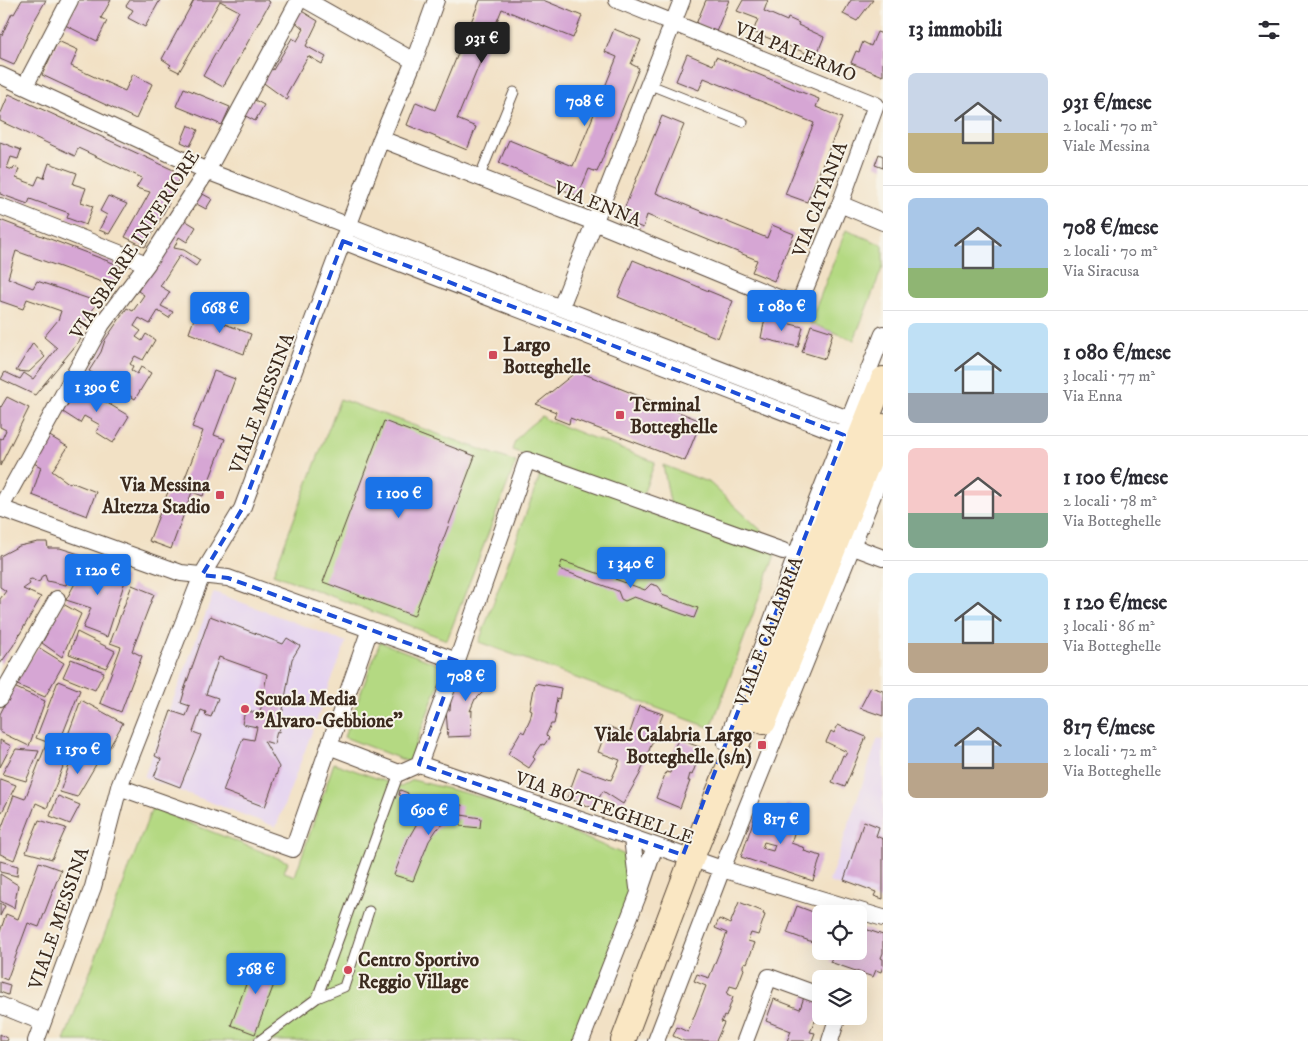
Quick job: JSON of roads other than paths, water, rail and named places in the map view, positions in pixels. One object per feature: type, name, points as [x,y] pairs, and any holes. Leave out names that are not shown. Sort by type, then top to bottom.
[{"type":"main road","name":"VIALE CALABRIA","points":[[623,1041],[701,861],[829,538],[863,430],[883,379]]},
{"type":"main road","name":"VIALE CALABRIA","points":[[640,1041],[701,861]]},
{"type":"street","points":[[25,86],[70,0]]},
{"type":"street","name":"VIA SBARRE INFERIORE","points":[[0,509],[102,324],[147,264],[208,171],[299,0]]},
{"type":"street","points":[[306,0],[414,61]]},
{"type":"street","name":"VIALE MESSINA","points":[[36,1041],[93,887],[119,788],[202,575],[242,509],[381,140],[414,61],[436,0]]},
{"type":"street","name":"VIA PALERMO","points":[[617,0],[876,105]]},
{"type":"street","points":[[561,307],[682,0]]},
{"type":"street","points":[[0,75],[346,234],[863,430]]},
{"type":"street","name":"VIA CATANIA","points":[[798,306],[840,204],[876,105]]},
{"type":"street","name":"VIA ENNA","points":[[381,140],[594,222],[798,306]]},
{"type":"street","points":[[840,204],[883,222]]},
{"type":"street","points":[[0,206],[147,264]]},
{"type":"street","points":[[346,234],[561,307],[863,430]]},
{"type":"street","name":"VIALE CALABRIA","points":[[611,1041],[701,861],[829,538],[863,430],[883,334]]},
{"type":"street","points":[[329,746],[399,772],[419,764],[528,460],[783,551]]},
{"type":"street","name":"VIALE CALABRIA","points":[[829,538],[880,487],[883,470]]},
{"type":"street","points":[[0,509],[181,573],[228,578],[457,661]]},
{"type":"street","points":[[829,538],[883,558]]},
{"type":"street","points":[[0,698],[57,599]]},
{"type":"street","points":[[119,788],[293,849],[370,629]]},
{"type":"street","name":"VIA BOTTEGHELLE","points":[[419,764],[655,846],[883,918]]},
{"type":"street","points":[[632,838],[639,893]]},
{"type":"street","points":[[581,1041],[639,893],[655,846]]},
{"type":"street","name":"VIALE CALABRIA","points":[[656,1041],[701,861]]},
{"type":"street","points":[[745,1041],[769,977],[812,993]]},
{"type":"street","points":[[0,1005],[42,1022]]},
{"type":"street","points":[[830,1041],[835,1025]]},
{"type":"lane","points":[[648,84],[743,122]]},
{"type":"lane","points":[[479,178],[514,92]]},
{"type":"lane","points":[[317,998],[399,772]]},
{"type":"lane","points":[[259,1041],[317,998],[344,987],[369,911]]},
{"type":"place","name":"Largo Botteghelle","points":[[493,355]]},
{"type":"place","name":"Terminal Botteghelle","points":[[620,415]]},
{"type":"place","name":"Via Messina Altezza Stadio","points":[[220,495]]},
{"type":"place","name":"Scuola Media \"Alvaro-Gebbione\"","points":[[245,709]]},
{"type":"place","name":"Viale Calabria Largo Botteghelle (s/n)","points":[[762,745]]},
{"type":"place","name":"Centro Sportivo Reggio Village","points":[[348,970]]}]
